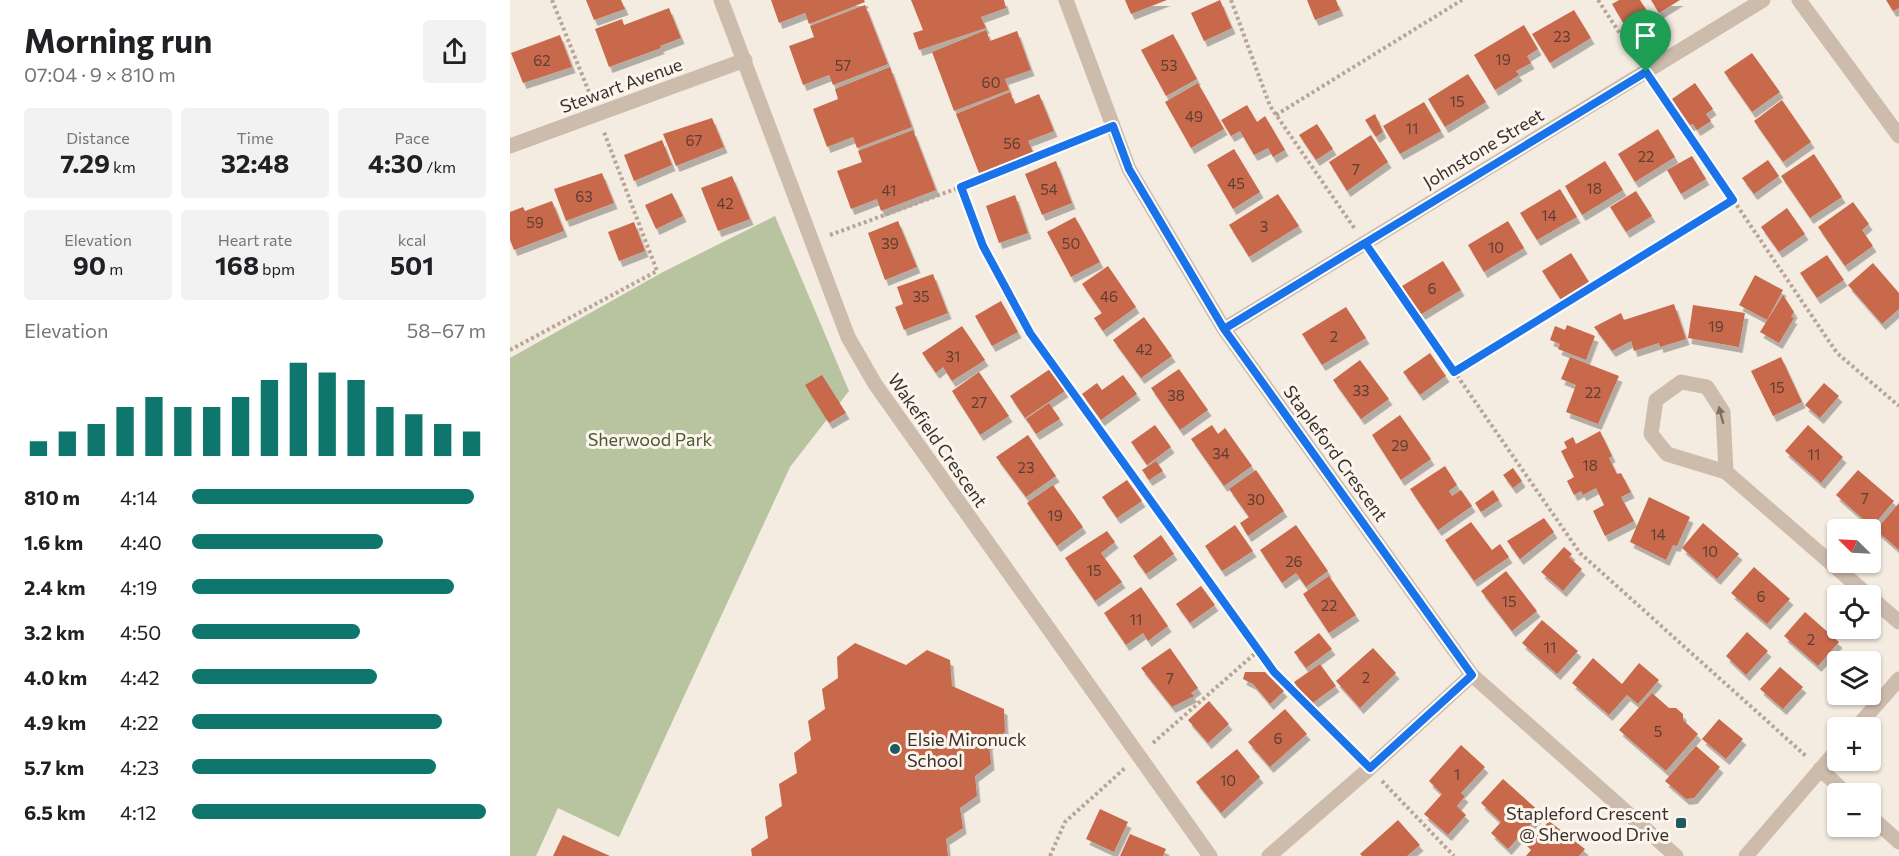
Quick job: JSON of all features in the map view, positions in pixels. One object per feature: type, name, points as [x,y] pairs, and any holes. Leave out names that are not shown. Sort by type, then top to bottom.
[{"type":"street","name":"Wakefield Crescent","points":[[721,0],[848,337],[875,384],[1210,856]]},
{"type":"street","name":"Stapleford Crescent","points":[[1066,0],[1129,169],[1224,329],[1472,675],[1676,856]]},
{"type":"street","name":"Johnstone Street","points":[[1224,329],[1763,0]]},
{"type":"street","points":[[1799,0],[1899,136]]},
{"type":"street","name":"Stewart Avenue","points":[[510,147],[745,60]]},
{"type":"street","points":[[1726,472],[1723,412],[1707,387],[1681,382],[1656,400],[1651,434],[1667,454],[1726,472],[1857,585]]},
{"type":"street","points":[[1881,606],[1899,622]]},
{"type":"street","points":[[1269,856],[1472,675]]},
{"type":"street","points":[[1866,717],[1899,679]]},
{"type":"street","points":[[1746,856],[1827,761]]},
{"type":"street","points":[[1820,769],[1835,783]]},
{"type":"street","points":[[1881,826],[1899,842]]},
{"type":"path","points":[[510,350],[657,271],[552,0]]},
{"type":"path","points":[[1231,0],[1270,106],[1580,554],[1820,769]]},
{"type":"path","points":[[1276,115],[1462,0]]},
{"type":"path","points":[[1598,0],[1837,353],[1899,406]]},
{"type":"path","points":[[812,242],[961,187],[1113,126]]},
{"type":"path","points":[[961,187],[983,246],[1030,333],[1274,672],[1454,856]]},
{"type":"path","points":[[1454,372],[1733,200]]},
{"type":"green space","name":"Sherwood Park","points":[[775,216],[849,391],[790,467],[619,837],[558,808],[536,856],[510,856],[510,358],[663,272]]},
{"type":"building","points":[[586,0],[621,0],[625,9],[594,20]]},
{"type":"building","points":[[771,0],[864,0],[865,2],[809,24],[805,13],[779,23]]},
{"type":"building","points":[[911,0],[1004,0],[1006,8],[981,17],[986,28],[919,50],[913,33],[923,30]]},
{"type":"building","points":[[1125,0],[1167,0],[1131,14]]},
{"type":"building","points":[[1220,0],[1232,28],[1204,41],[1191,13]]},
{"type":"building","points":[[1307,0],[1336,0],[1340,10],[1315,20]]},
{"type":"building","points":[[1619,0],[1640,0],[1651,17],[1628,31],[1612,4]]},
{"type":"building","points":[[1651,0],[1680,0],[1659,13]]},
{"type":"building","points":[[1886,0],[1899,0],[1899,8],[1893,11]]},
{"type":"building","points":[[865,5],[888,64],[833,85],[829,75],[803,85],[789,46],[814,37],[810,26]]},
{"type":"building","points":[[669,8],[681,38],[660,46],[661,48],[609,67],[595,29],[622,19],[624,25]]},
{"type":"building","points":[[1574,10],[1591,38],[1550,63],[1532,34]]},
{"type":"building","points":[[1524,25],[1538,49],[1527,56],[1531,63],[1516,71],[1519,75],[1495,90],[1474,55]]},
{"type":"building","points":[[986,30],[990,41],[1017,31],[1031,70],[1005,79],[1009,90],[954,111],[932,52]]},
{"type":"building","points":[[1173,34],[1197,79],[1166,96],[1141,50]]},
{"type":"building","points":[[560,35],[572,67],[523,83],[511,53]]},
{"type":"building","points":[[1752,53],[1780,92],[1752,112],[1724,72]]},
{"type":"building","points":[[890,67],[912,127],[857,148],[853,137],[827,147],[813,109],[838,99],[835,89]]},
{"type":"building","points":[[1468,74],[1486,102],[1445,127],[1428,99]]},
{"type":"building","points":[[1198,83],[1224,129],[1191,148],[1165,102]]},
{"type":"building","points":[[1695,83],[1713,109],[1706,114],[1711,121],[1697,130],[1693,124],[1690,125],[1672,99]]},
{"type":"building","points":[[1010,92],[1015,104],[1039,94],[1054,131],[1028,141],[1033,152],[979,173],[956,114]]},
{"type":"building","points":[[1782,100],[1811,142],[1783,162],[1754,121]]},
{"type":"building","points":[[1424,102],[1441,131],[1400,154],[1383,126]]},
{"type":"building","points":[[1247,105],[1257,122],[1265,116],[1285,150],[1273,157],[1268,148],[1254,155],[1240,131],[1231,136],[1221,120]]},
{"type":"building","points":[[1375,114],[1383,132],[1376,137],[1365,120]]},
{"type":"building","points":[[712,118],[724,147],[676,166],[663,134]]},
{"type":"building","points":[[1317,124],[1333,149],[1316,160],[1299,135]]},
{"type":"building","points":[[1658,129],[1675,157],[1635,182],[1618,154]]},
{"type":"building","points":[[913,130],[936,190],[881,211],[877,199],[851,209],[837,171],[862,162],[858,151]]},
{"type":"building","points":[[1371,135],[1388,162],[1347,191],[1329,162]]},
{"type":"building","points":[[662,140],[672,165],[634,181],[624,155]]},
{"type":"building","points":[[1234,149],[1260,192],[1233,209],[1207,165]]},
{"type":"building","points":[[1814,154],[1842,197],[1810,218],[1781,176]]},
{"type":"building","points":[[1692,156],[1706,179],[1681,194],[1667,170]]},
{"type":"building","points":[[1768,160],[1779,176],[1754,194],[1742,178]]},
{"type":"building","points":[[1056,161],[1072,203],[1042,215],[1025,174]]},
{"type":"building","points":[[1605,161],[1623,190],[1582,215],[1565,186]]},
{"type":"building","points":[[602,173],[614,203],[566,221],[554,189]]},
{"type":"building","points":[[732,176],[750,219],[718,231],[701,188]]},
{"type":"building","points":[[1560,189],[1577,217],[1537,240],[1520,213]]},
{"type":"building","points":[[1636,191],[1652,216],[1626,232],[1610,207]]},
{"type":"building","points":[[672,193],[683,216],[656,229],[645,205]]},
{"type":"building","points":[[1278,194],[1299,226],[1249,257],[1229,225]]},
{"type":"building","points":[[1015,195],[1028,233],[999,243],[986,206]]},
{"type":"building","points":[[552,201],[564,231],[514,250],[510,240],[510,212],[523,207],[525,211]]},
{"type":"building","points":[[1853,202],[1869,224],[1862,230],[1873,246],[1845,266],[1818,227]]},
{"type":"building","points":[[1787,208],[1805,234],[1779,252],[1761,227]]},
{"type":"building","points":[[1075,217],[1100,262],[1071,277],[1047,232]]},
{"type":"building","points":[[898,221],[917,267],[885,280],[868,233]]},
{"type":"building","points":[[1508,221],[1524,248],[1484,272],[1468,245]]},
{"type":"building","points":[[634,222],[645,251],[619,261],[608,232]]},
{"type":"building","points":[[1571,253],[1589,282],[1561,300],[1542,271]]},
{"type":"building","points":[[1827,255],[1844,280],[1817,298],[1800,273]]},
{"type":"building","points":[[1443,261],[1461,290],[1420,315],[1402,286]]},
{"type":"building","points":[[1873,263],[1899,293],[1899,309],[1882,324],[1848,285]]},
{"type":"building","points":[[1108,266],[1136,307],[1103,331],[1094,318],[1102,313],[1082,284]]},
{"type":"building","points":[[933,274],[948,313],[904,330],[895,307],[903,304],[897,287]]},
{"type":"building","points":[[1755,275],[1783,290],[1767,320],[1739,305]]},
{"type":"building","points":[[1783,295],[1794,312],[1791,317],[1794,318],[1779,343],[1760,332]]},
{"type":"building","points":[[1001,301],[1018,332],[992,346],[975,316]]},
{"type":"building","points":[[1674,304],[1686,339],[1660,347],[1659,343],[1634,351],[1631,341],[1612,351],[1594,327],[1621,313],[1624,320]]},
{"type":"building","points":[[1693,305],[1745,313],[1739,347],[1688,338]]},
{"type":"building","points":[[1346,307],[1366,338],[1322,365],[1302,334]]},
{"type":"building","points":[[1144,317],[1172,356],[1141,378],[1113,340]]},
{"type":"building","points":[[1567,325],[1595,336],[1586,360],[1558,349],[1560,344],[1550,340],[1555,326],[1565,330]]},
{"type":"building","points":[[962,326],[985,360],[952,381],[943,367],[936,373],[922,353]]},
{"type":"building","points":[[1430,353],[1446,376],[1420,395],[1403,372]]},
{"type":"building","points":[[1570,357],[1619,376],[1598,424],[1566,412],[1576,385],[1561,379]]},
{"type":"building","points":[[1781,357],[1802,402],[1773,416],[1751,371]]},
{"type":"building","points":[[1360,360],[1389,399],[1361,419],[1333,380]]},
{"type":"building","points":[[1050,369],[1065,391],[1025,418],[1010,396]]},
{"type":"building","points":[[1179,369],[1208,410],[1180,430],[1151,388]]},
{"type":"building","points":[[979,372],[1009,416],[980,435],[952,391]]},
{"type":"building","points":[[822,375],[846,413],[829,423],[805,385]]},
{"type":"building","points":[[1123,375],[1137,394],[1101,420],[1082,394],[1097,383],[1102,390]]},
{"type":"building","points":[[1824,383],[1839,396],[1820,418],[1805,405]]},
{"type":"building","points":[[1049,403],[1060,419],[1036,434],[1026,419]]},
{"type":"building","points":[[1400,415],[1431,459],[1401,480],[1372,435]]},
{"type":"building","points":[[1155,425],[1171,447],[1147,465],[1131,442]]},
{"type":"building","points":[[1212,425],[1218,434],[1225,428],[1252,466],[1224,486],[1191,439]]},
{"type":"building","points":[[1808,425],[1843,457],[1821,483],[1785,451]]},
{"type":"building","points":[[1600,431],[1612,456],[1609,458],[1617,474],[1621,473],[1631,492],[1621,497],[1634,521],[1605,536],[1593,511],[1604,505],[1596,488],[1583,495],[1581,491],[1574,495],[1567,481],[1574,477],[1561,451],[1567,448],[1564,442],[1573,437],[1576,444]]},
{"type":"building","points":[[1028,435],[1056,476],[1026,497],[996,457]]},
{"type":"building","points":[[1156,461],[1163,471],[1149,480],[1142,470]]},
{"type":"building","points":[[1445,466],[1457,485],[1449,491],[1452,496],[1461,490],[1472,506],[1438,530],[1410,489]]},
{"type":"building","points":[[1513,468],[1522,481],[1513,488],[1503,475]]},
{"type":"building","points":[[1256,470],[1284,511],[1248,536],[1240,523],[1249,517],[1229,489]]},
{"type":"building","points":[[1858,470],[1894,501],[1879,519],[1863,519],[1836,495]]},
{"type":"building","points":[[1127,480],[1142,501],[1117,518],[1102,497]]},
{"type":"building","points":[[1053,485],[1083,527],[1057,546],[1027,503]]},
{"type":"building","points":[[1493,490],[1499,500],[1481,512],[1475,503]]},
{"type":"building","points":[[1649,497],[1690,517],[1677,546],[1673,545],[1666,560],[1630,542]]},
{"type":"building","points":[[1899,503],[1899,550],[1881,534],[1881,524]]},
{"type":"building","points":[[1544,518],[1554,532],[1520,559],[1507,541]]},
{"type":"building","points":[[1471,522],[1492,550],[1500,544],[1509,557],[1474,581],[1445,540]]},
{"type":"building","points":[[1703,523],[1739,554],[1717,579],[1682,548]]},
{"type":"building","points":[[1235,525],[1253,551],[1222,571],[1205,546]]},
{"type":"building","points":[[1296,525],[1328,571],[1306,587],[1296,573],[1282,583],[1260,550]]},
{"type":"building","points":[[1107,531],[1115,542],[1101,553],[1122,582],[1095,601],[1065,558]]},
{"type":"building","points":[[1161,535],[1174,554],[1146,574],[1133,556]]},
{"type":"building","points":[[1564,547],[1572,554],[1569,557],[1582,569],[1563,591],[1541,572]]},
{"type":"building","points":[[1754,567],[1790,599],[1767,624],[1731,593]]},
{"type":"building","points":[[1506,571],[1537,611],[1512,631],[1481,591]]},
{"type":"building","points":[[1329,576],[1356,615],[1329,633],[1303,594]]},
{"type":"building","points":[[1201,586],[1215,605],[1190,623],[1176,604]]},
{"type":"building","points":[[1141,587],[1168,626],[1148,641],[1143,633],[1126,645],[1104,613]]},
{"type":"building","points":[[1805,612],[1827,631],[1827,639],[1836,639],[1839,642],[1831,651],[1827,651],[1827,656],[1818,666],[1784,636]]},
{"type":"building","points":[[1542,620],[1578,651],[1557,674],[1522,643]]},
{"type":"building","points":[[1747,632],[1768,651],[1746,675],[1726,656]]},
{"type":"building","points":[[1319,633],[1332,649],[1306,668],[1294,652]]},
{"type":"building","name":"Elsie Mironuck School","points":[[855,643],[906,665],[927,650],[950,660],[952,686],[1004,709],[1005,732],[989,744],[991,764],[975,776],[977,796],[960,808],[963,828],[946,839],[948,856],[752,856],[751,849],[768,838],[765,817],[782,806],[779,784],[797,773],[794,753],[811,740],[808,721],[825,709],[822,689],[838,678],[837,657]]},
{"type":"building","points":[[1170,648],[1198,688],[1191,693],[1194,696],[1172,707],[1141,668]]},
{"type":"building","points":[[1373,648],[1396,673],[1360,708],[1336,681]]},
{"type":"building","points":[[1593,658],[1622,684],[1639,663],[1659,680],[1638,704],[1627,695],[1609,715],[1572,683]]},
{"type":"building","points":[[1320,664],[1336,686],[1310,705],[1294,682]]},
{"type":"building","points":[[1780,667],[1803,687],[1783,709],[1760,689]]},
{"type":"building","points":[[1245,672],[1265,672],[1284,691],[1270,704],[1253,684],[1243,679]]},
{"type":"building","points":[[1652,693],[1669,708],[1676,708],[1683,714],[1683,720],[1698,734],[1666,771],[1619,730]]},
{"type":"building","points":[[1209,701],[1229,724],[1208,743],[1188,720]]},
{"type":"building","points":[[1285,709],[1307,734],[1270,767],[1248,742]]},
{"type":"building","points":[[1719,719],[1743,739],[1726,759],[1702,739]]},
{"type":"building","points":[[1461,745],[1485,767],[1461,793],[1465,796],[1457,806],[1466,815],[1448,835],[1424,814],[1442,794],[1429,781]]},
{"type":"building","points":[[1696,746],[1720,767],[1694,798],[1686,799],[1665,781]]},
{"type":"building","points":[[1237,749],[1260,777],[1221,813],[1196,782]]},
{"type":"building","points":[[1503,779],[1541,813],[1508,849],[1491,833],[1501,822],[1481,803]]},
{"type":"building","points":[[1100,809],[1128,822],[1114,852],[1086,839]]},
{"type":"building","points":[[1398,820],[1420,845],[1407,856],[1362,856],[1360,854]]},
{"type":"building","points":[[1549,821],[1585,849],[1579,856],[1526,856],[1531,850],[1527,846]]},
{"type":"building","points":[[1130,834],[1166,849],[1163,856],[1120,856]]},
{"type":"building","points":[[563,835],[610,856],[553,856]]},
{"type":"place","name":"Elsie Mironuck School","points":[[895,749]]},
{"type":"place","name":"Stapleford Crescent @ Sherwood Drive","points":[[1681,823]]},
{"type":"route","points":[[1646,72],[1435,200],[1365,243],[1224,329],[1129,169],[1113,126],[961,187],[983,246],[1030,333],[1274,672],[1370,768],[1472,675],[1224,329],[1294,286],[1365,243],[1454,372],[1733,200],[1646,72]]}]
